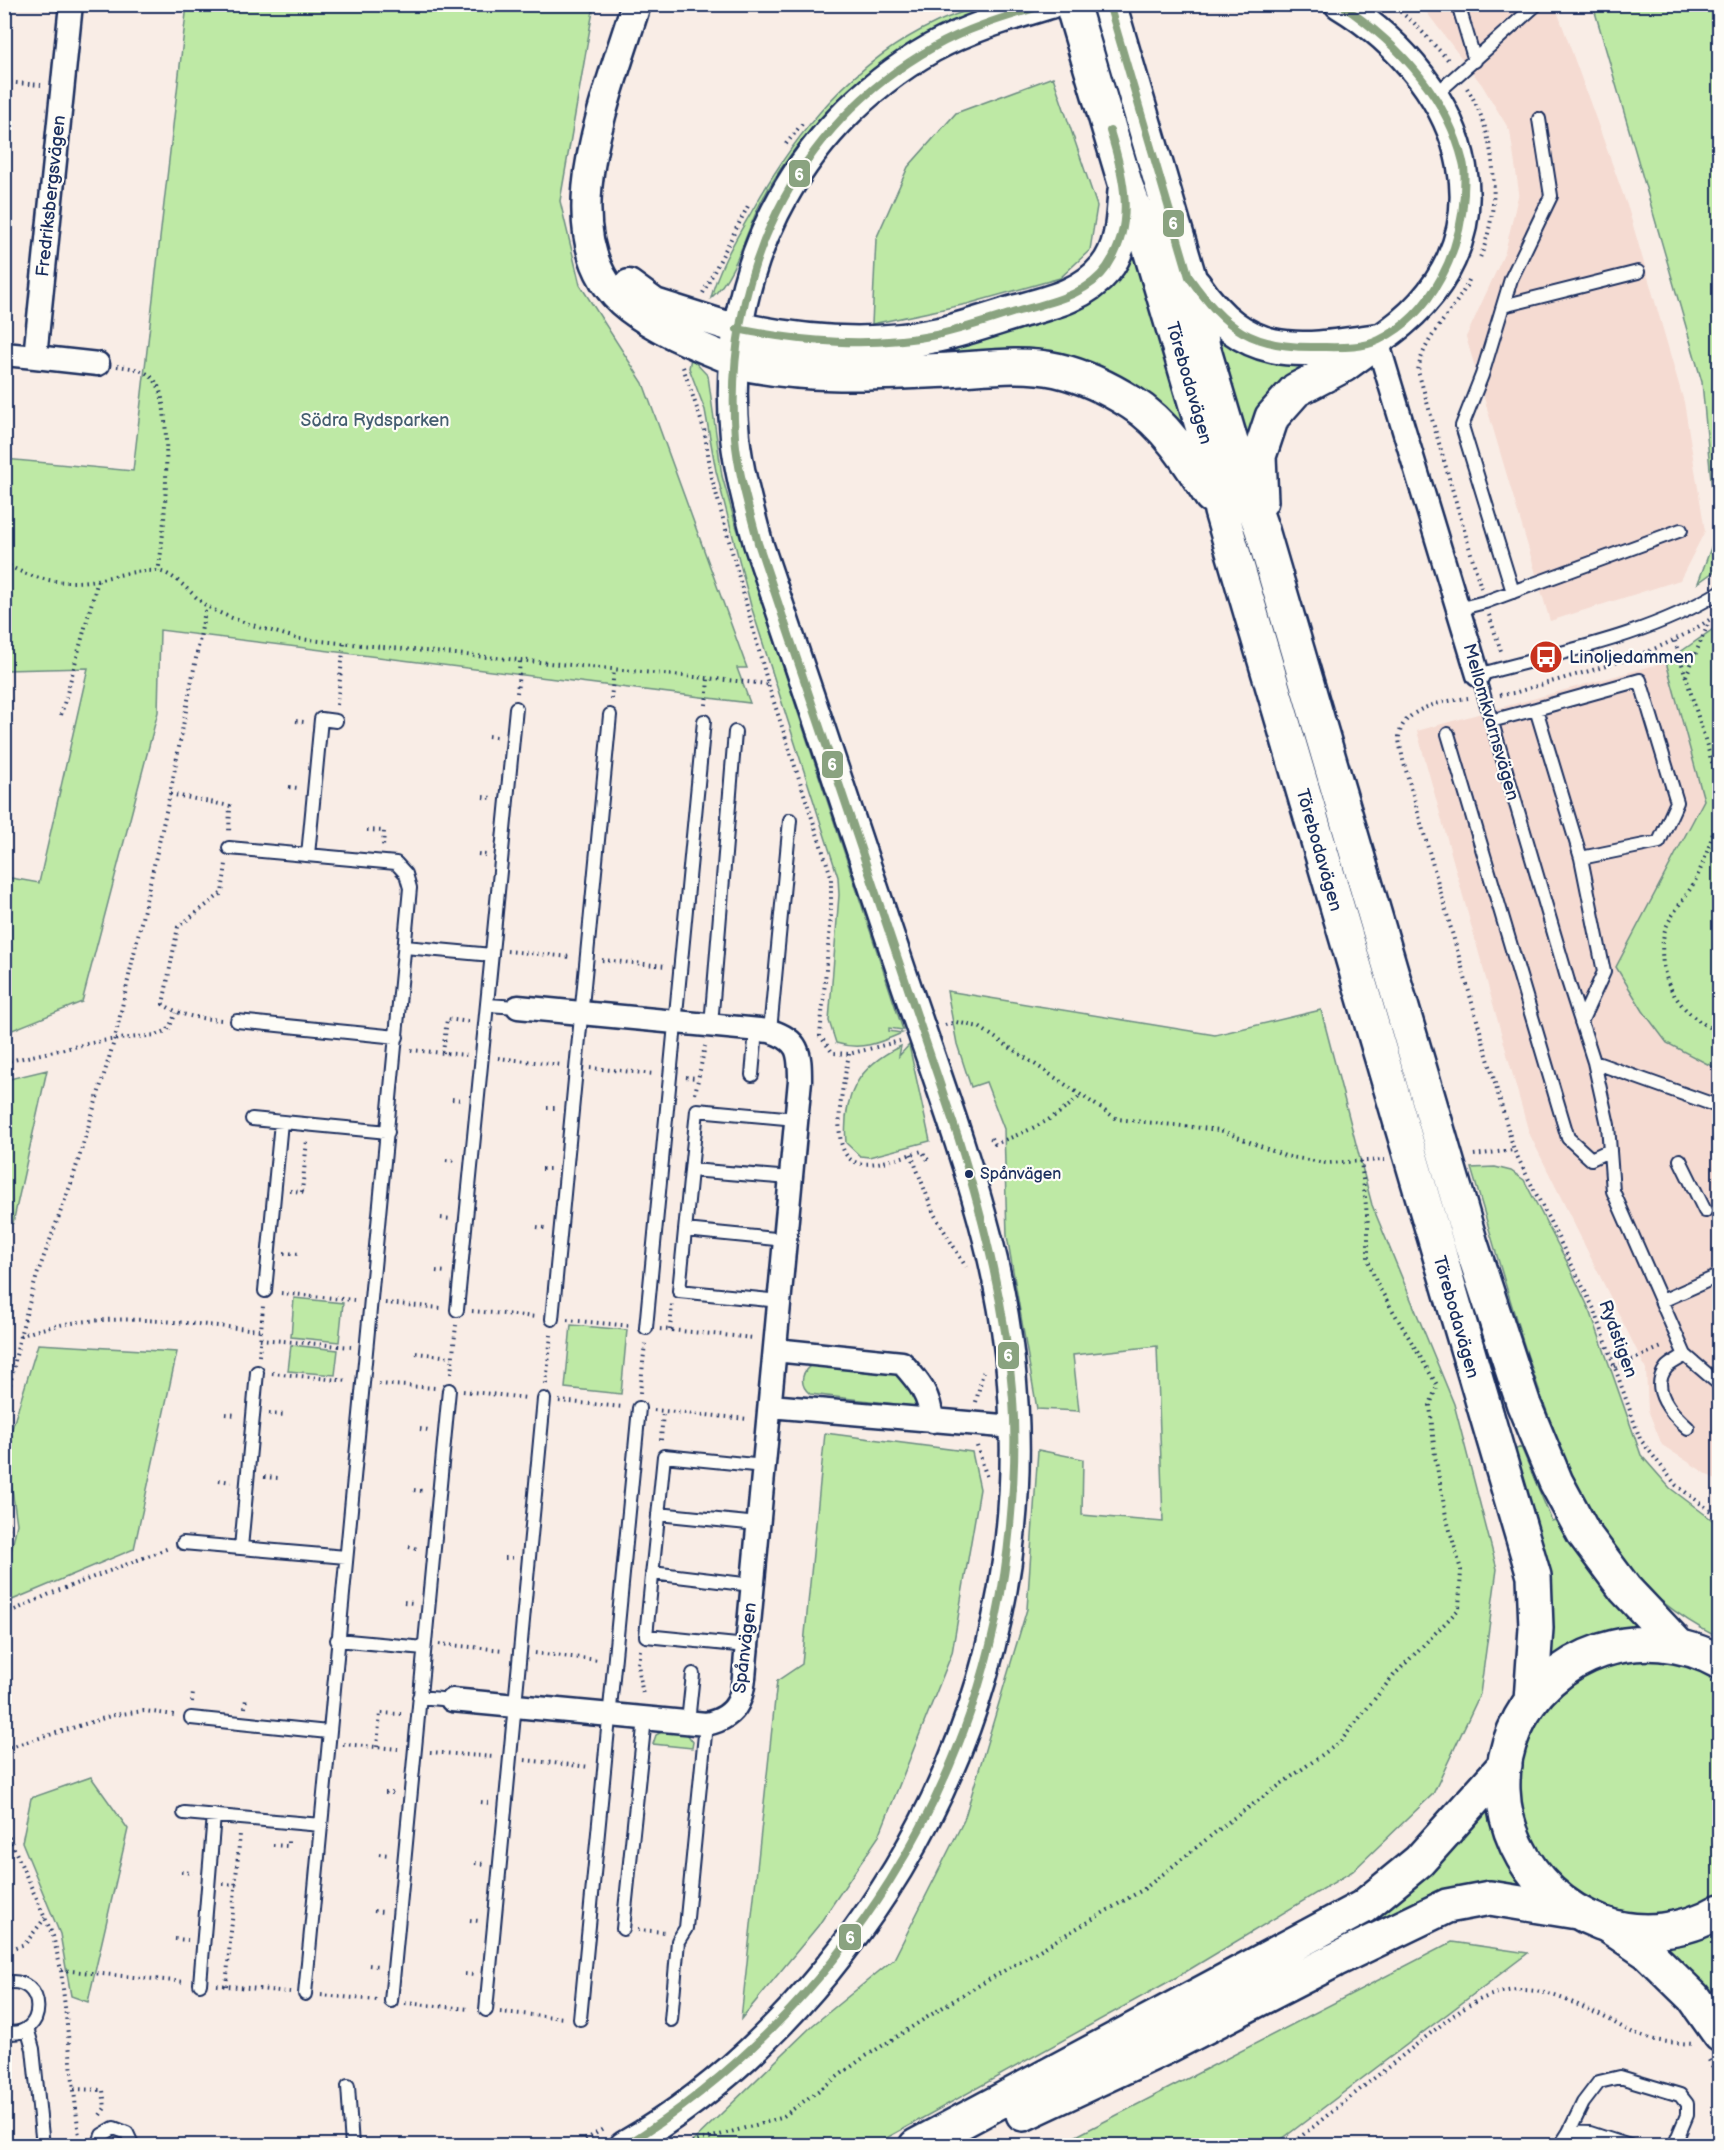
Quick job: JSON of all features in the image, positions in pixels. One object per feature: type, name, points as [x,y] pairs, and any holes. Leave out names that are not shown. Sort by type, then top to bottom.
[{"type":"main road","name":"Törebodavägen","points":[[1109,6],[1189,277],[1203,347],[1234,452],[1262,530],[1471,1244],[1524,1405],[1556,1482],[1584,1534],[1625,1589],[1679,1646]]},
{"type":"main road","name":"Törebodavägen","points":[[1066,8],[1126,186],[1149,246],[1204,434],[1221,511],[1534,1576],[1536,1628],[1531,1701]]},
{"type":"main road","points":[[736,345],[904,340],[938,335],[1058,300],[1084,289],[1105,269],[1117,248],[1126,186]]},
{"type":"main road","points":[[1189,277],[1223,322],[1259,343],[1304,348],[1377,341]]},
{"type":"main road","points":[[1262,530],[1259,456],[1272,417],[1296,390],[1344,365],[1377,341]]},
{"type":"main road","points":[[736,345],[754,366],[858,374],[1019,366],[1057,370],[1093,382],[1134,404],[1163,430],[1190,463],[1221,511]]},
{"type":"main road","points":[[1576,1912],[1544,1887],[1524,1861],[1513,1839],[1506,1815],[1504,1766],[1514,1732],[1531,1701],[1560,1671],[1597,1652],[1637,1643],[1679,1646],[1719,1662]]},
{"type":"main road","points":[[916,2145],[1363,1907],[1419,1861],[1504,1766]]},
{"type":"main road","points":[[963,2145],[1071,2089],[1162,2049],[1335,1959],[1447,1906],[1490,1898],[1576,1912],[1607,1925],[1647,1952],[1686,1989],[1708,2040]]},
{"type":"main road","points":[[1607,1925],[1628,1929],[1672,1929],[1693,1923],[1719,1911]]},
{"type":"street","name":"Fredriksbergsvägen","points":[[35,357],[71,4]]},
{"type":"street","points":[[636,4],[596,139],[588,176],[586,205],[591,256],[600,273],[627,307],[662,330],[736,345]]},
{"type":"street","points":[[1339,4],[1383,35],[1406,57],[1434,96],[1450,124],[1464,164],[1465,212],[1454,251],[1434,289],[1406,322],[1377,341]]},
{"type":"street","points":[[617,2135],[690,2102],[736,2064],[787,2015],[832,1964],[874,1909],[913,1844],[955,1755],[981,1679],[1004,1592],[1013,1515],[1014,1427],[1011,1368],[988,1242],[972,1185],[762,554],[742,482],[733,417],[736,345],[749,274],[784,193],[827,132],[864,96],[933,48],[985,24],[1066,8]]},
{"type":"street","name":"Mellomkvarnsvägen","points":[[1377,341],[1478,675]]},
{"type":"street","points":[[4,354],[98,364]]},
{"type":"street","name":"Spånvägen","points":[[452,1700],[697,1723],[723,1720],[735,1711],[741,1695],[747,1646],[786,1240],[800,1059],[795,1045],[785,1035],[763,1030],[518,1007]]},
{"type":"street","points":[[775,1350],[902,1363],[923,1386],[931,1406],[932,1421]]},
{"type":"street","points":[[770,1406],[976,1426],[1014,1427]]},
{"type":"lane","points":[[1458,4],[1475,61]]},
{"type":"lane","points":[[1434,96],[1537,4]]},
{"type":"lane","points":[[1513,592],[1462,426],[1482,375],[1511,279],[1551,196],[1539,119]]},
{"type":"lane","points":[[1503,306],[1638,272]]},
{"type":"lane","points":[[1458,609],[1485,602],[1681,530]]},
{"type":"lane","points":[[1478,675],[1645,628],[1689,611],[1719,592]]},
{"type":"lane","name":"Mellomkvarnsvägen","points":[[1478,675],[1594,1062],[1610,1150],[1613,1191],[1685,1355]]},
{"type":"lane","points":[[1491,721],[1640,680],[1677,802],[1659,842],[1581,858]]},
{"type":"lane","points":[[458,1310],[516,708]]},
{"type":"lane","points":[[1536,709],[1581,858],[1604,972],[1581,1022]]},
{"type":"lane","points":[[552,1319],[610,715]]},
{"type":"lane","points":[[308,855],[321,719],[336,720]]},
{"type":"lane","points":[[646,1328],[704,721]]},
{"type":"lane","points":[[711,1025],[735,732]]},
{"type":"lane","points":[[1448,734],[1568,1138],[1591,1159],[1610,1150]]},
{"type":"lane","points":[[752,1075],[763,1030],[790,820]]},
{"type":"lane","points":[[229,848],[396,863],[406,873],[411,888],[337,1640],[305,1994]]},
{"type":"lane","points":[[405,947],[492,955]]},
{"type":"lane","points":[[488,1005],[518,1007]]},
{"type":"lane","points":[[237,1022],[396,1043]]},
{"type":"lane","points":[[1594,1062],[1719,1107]]},
{"type":"lane","points":[[780,1300],[679,1291],[697,1110],[796,1119]]},
{"type":"lane","points":[[252,1119],[388,1132]]},
{"type":"lane","points":[[265,1291],[281,1122]]},
{"type":"lane","points":[[1680,1160],[1705,1211]]},
{"type":"lane","points":[[691,1170],[791,1178]]},
{"type":"lane","points":[[685,1230],[786,1240]]},
{"type":"lane","points":[[1662,1301],[1719,1275]]},
{"type":"lane","points":[[1688,1428],[1668,1411],[1660,1386],[1666,1369],[1685,1355],[1719,1385]]},
{"type":"lane","points":[[241,1548],[257,1372]]},
{"type":"lane","points":[[391,2001],[449,1390]]},
{"type":"lane","points":[[486,2010],[544,1400]]},
{"type":"lane","points":[[580,2019],[639,1408]]},
{"type":"lane","points":[[747,1646],[646,1636],[664,1456],[764,1466]]},
{"type":"lane","points":[[658,1514],[758,1524]]},
{"type":"lane","points":[[183,1543],[346,1557]]},
{"type":"lane","points":[[652,1573],[752,1585]]},
{"type":"lane","points":[[337,1640],[424,1648]]},
{"type":"lane","points":[[670,2020],[678,1941],[686,1928],[697,1723],[693,1674]]},
{"type":"lane","points":[[420,1697],[452,1700]]},
{"type":"lane","points":[[191,1718],[328,1737]]},
{"type":"lane","points":[[623,1929],[645,1718]]},
{"type":"lane","points":[[184,1813],[321,1825]]},
{"type":"lane","points":[[200,1983],[214,1815]]},
{"type":"lane","points":[[4,1983],[16,1981],[25,1984],[37,1998],[37,2015],[27,2028],[20,2032],[4,2032]]},
{"type":"lane","points":[[27,2028],[33,2049],[43,2145]]},
{"type":"lane","points":[[1560,2145],[1583,2103],[1599,2082],[1620,2077],[1680,2095],[1687,2104],[1687,2115],[1674,2145]]},
{"type":"lane","points":[[348,2086],[352,2145]]},
{"type":"lane","points":[[98,2145],[102,2135],[114,2128],[127,2133],[133,2145]]},
{"type":"lane","points":[[1569,2132],[1590,2133],[1630,2145]]},
{"type":"path","points":[[1390,4],[1446,55],[1477,104],[1490,151],[1494,189],[1489,228],[1475,267]]},
{"type":"path","points":[[4,82],[62,87]]},
{"type":"path","points":[[1471,277],[1462,297],[1427,344],[1420,359],[1418,371],[1514,693]]},
{"type":"path","points":[[98,364],[141,369],[156,382],[164,400],[165,475],[158,571]]},
{"type":"path","points":[[4,563],[19,572],[53,583],[99,580],[132,572],[158,571],[172,577],[206,606],[264,629],[299,639],[768,684],[831,876],[831,915],[820,1036],[833,1053],[849,1054],[901,1040]]},
{"type":"path","points":[[61,715],[99,580]]},
{"type":"path","points":[[4,1414],[20,1336],[37,1275],[72,1181],[115,1038],[170,794],[206,606]]},
{"type":"path","name":"Rydstigen","points":[[1719,613],[1675,642],[1635,657],[1514,693],[1460,699],[1416,711],[1403,723],[1399,737],[1403,760],[1515,1150],[1596,1311],[1640,1439],[1676,1485],[1719,1518]]},
{"type":"path","points":[[1686,676],[1710,620]]},
{"type":"path","points":[[1675,642],[1718,782],[1719,797]]},
{"type":"path","points":[[516,708],[520,661]]},
{"type":"path","points":[[610,715],[614,670]]},
{"type":"path","points":[[704,721],[708,679]]},
{"type":"path","points":[[170,794],[230,806],[229,848],[222,893],[178,927],[164,1004],[176,1013],[237,1022]]},
{"type":"path","points":[[1719,805],[1696,879],[1664,933],[1664,974],[1679,1003],[1699,1023],[1719,1033]]},
{"type":"path","points":[[367,830],[384,831],[382,862]]},
{"type":"path","points":[[4,1062],[115,1038],[156,1035],[168,1030],[176,1013]]},
{"type":"path","points":[[443,1053],[447,1019],[486,1024]]},
{"type":"path","points":[[939,1028],[956,1022],[979,1027],[1117,1119],[1220,1130],[1286,1156],[1326,1163],[1388,1160]]},
{"type":"path","points":[[697,1110],[694,1096],[696,1078],[711,1025]]},
{"type":"path","points":[[396,1043],[443,1053],[696,1078]]},
{"type":"path","points":[[849,1054],[838,1127],[842,1146],[848,1157],[857,1163],[871,1163],[922,1151],[928,1160]]},
{"type":"path","points":[[991,1138],[995,1144],[1040,1127],[1064,1112],[1081,1095]]},
{"type":"path","points":[[302,1192],[308,1124]]},
{"type":"path","points":[[1464,1156],[1515,1150]]},
{"type":"path","points":[[911,1154],[934,1214],[971,1277]]},
{"type":"path","points":[[680,2145],[781,2118],[864,2058],[959,1997],[1144,1889],[1231,1820],[1340,1742],[1394,1674],[1459,1609],[1461,1570],[1446,1516],[1432,1426],[1430,1405],[1437,1385],[1377,1284],[1368,1260],[1368,1224],[1361,1161]]},
{"type":"path","points":[[748,1419],[257,1372],[260,1339],[265,1291],[756,1338]]},
{"type":"path","points":[[449,1390],[458,1310]]},
{"type":"path","points":[[20,1336],[46,1326],[100,1319],[261,1330]]},
{"type":"path","points":[[544,1400],[552,1319]]},
{"type":"path","points":[[639,1408],[646,1328]]},
{"type":"path","points":[[260,1339],[367,1348]]},
{"type":"path","points":[[1615,1367],[1679,1340]]},
{"type":"path","points":[[416,1353],[452,1357]]},
{"type":"path","points":[[983,1365],[977,1394],[976,1426],[978,1454],[988,1483]]},
{"type":"path","points":[[663,1411],[661,1437],[664,1456]]},
{"type":"path","points":[[4,1509],[8,1527],[4,1546]]},
{"type":"path","points":[[4,1615],[52,1593],[183,1543]]},
{"type":"path","points":[[645,1718],[638,1664],[641,1643],[646,1636]]},
{"type":"path","points":[[4,1749],[114,1715],[144,1711],[191,1718]]},
{"type":"path","points":[[377,1747],[380,1713],[418,1716]]},
{"type":"path","points":[[328,1737],[377,1747],[604,1768]]},
{"type":"path","points":[[226,1986],[241,1818]]},
{"type":"path","points":[[4,1826],[45,1918],[61,1970],[80,2145]]},
{"type":"path","points":[[4,1951],[25,1944],[45,1918]]},
{"type":"path","points":[[1289,2145],[1451,2017],[1474,2001],[1502,1990],[1540,1991],[1568,2000],[1643,2037],[1708,2040]]},
{"type":"path","points":[[5,2082],[9,2076],[9,2046]]},
{"type":"path","points":[[74,2089],[104,2090],[105,2108]]},
{"type":"path","points":[[575,2145],[617,2135]]},
{"type":"shaded area","points":[[1421,5],[1555,5],[1628,208],[1684,402],[1705,531],[1680,580],[1550,621],[1466,337],[1505,252],[1519,192],[1510,131],[1482,85]]},
{"type":"shaded area","points":[[1666,662],[1704,800],[1616,967],[1667,1043],[1719,1070],[1719,1482],[1662,1445],[1648,1410],[1646,1369],[1529,1133],[1417,731]]},
{"type":"green space","name":"Södra Rydsparken","points":[[187,5],[594,5],[560,201],[580,285],[643,383],[747,668],[737,668],[750,703],[160,630],[158,712],[82,1002],[5,1033],[5,877],[39,883],[88,668],[5,670],[5,459],[133,471]]},
{"type":"green space","points":[[984,5],[991,7],[955,22],[888,60],[830,109],[804,137],[781,168],[755,214],[728,278],[711,298],[728,254],[769,182],[808,127],[830,101],[853,78],[907,38],[943,19]]},
{"type":"green space","points":[[1593,5],[1719,5],[1720,567],[1698,583],[1716,534],[1702,382]]},
{"type":"green space","points":[[1053,77],[1097,206],[1090,250],[1060,278],[967,304],[872,324],[876,239],[908,167],[956,113]]},
{"type":"green space","points":[[1132,242],[1188,431],[1183,434],[1128,389],[891,358],[1007,326]]},
{"type":"green space","points":[[1224,340],[1331,356],[1249,447],[1216,346]]},
{"type":"green space","points":[[691,358],[708,376],[722,476],[735,522],[903,1030],[889,1028],[889,1031],[902,1033],[878,1043],[854,1046],[836,1043],[829,1021],[839,895],[838,877],[751,606],[716,471],[705,410],[689,368]]},
{"type":"green space","points":[[1719,625],[1719,1070],[1667,1043],[1643,1011],[1616,967],[1704,800],[1666,662]]},
{"type":"green space","points":[[947,991],[1215,1035],[1321,1010],[1372,1205],[1454,1404],[1497,1569],[1480,1694],[1433,1794],[1353,1871],[1177,1977],[874,2145],[689,2145],[813,2025],[894,1959],[964,1820],[1027,1609],[1038,1450],[1083,1459],[1082,1515],[1163,1522],[1157,1346],[1073,1355],[1079,1411],[1037,1409],[1007,1236],[1004,1129],[986,1082],[971,1087],[957,1044]]},
{"type":"green space","points":[[909,1045],[930,1141],[869,1157],[860,1156],[846,1143],[845,1126],[850,1097],[856,1084],[874,1063],[901,1046],[899,1056]]},
{"type":"green space","points":[[47,1070],[13,1223],[5,1224],[5,1080]]},
{"type":"green space","points":[[1495,1167],[1511,1171],[1524,1180],[1567,1262],[1591,1313],[1641,1455],[1670,1488],[1719,1525],[1719,1638],[1676,1612],[1637,1580],[1607,1545],[1589,1514],[1541,1396],[1471,1168]]},
{"type":"green space","points":[[294,1298],[343,1303],[339,1342],[291,1337]]},
{"type":"green space","points":[[571,1325],[627,1330],[621,1394],[565,1388]]},
{"type":"green space","points":[[38,1344],[177,1352],[134,1549],[5,1603],[5,1580],[17,1524],[6,1448]]},
{"type":"green space","points":[[291,1345],[338,1350],[335,1375],[288,1371]]},
{"type":"green space","points":[[815,1363],[898,1372],[921,1407],[810,1394],[804,1386],[803,1377],[807,1369]]},
{"type":"green space","points":[[825,1433],[972,1452],[980,1489],[952,1653],[879,1836],[818,1926],[741,2019],[777,1681],[802,1664]]},
{"type":"green space","points":[[1521,1447],[1552,1521],[1555,1520],[1594,1577],[1643,1627],[1545,1664],[1512,1451]]},
{"type":"green space","points":[[1634,1655],[1697,1665],[1719,1678],[1719,1895],[1699,1907],[1657,1918],[1593,1907],[1541,1868],[1513,1787],[1529,1724],[1573,1676]]},
{"type":"green space","points":[[665,1730],[687,1734],[693,1742],[692,1748],[653,1744],[656,1735]]},
{"type":"green space","points":[[91,1777],[128,1829],[88,2002],[71,1996],[60,1934],[22,1842],[31,1798]]},
{"type":"green space","points":[[1486,1794],[1526,1881],[1520,1887],[1318,1953],[1315,1947]]},
{"type":"green space","points":[[1719,1920],[1719,2018],[1656,1940]]},
{"type":"green space","points":[[1452,1942],[1528,1953],[1274,2145],[1059,2145]]},
{"type":"transit line","name":"6","points":[[625,2146],[703,2091],[773,2027],[836,1957],[890,1881],[935,1799],[971,1712],[996,1621],[1010,1526],[1014,1431],[1010,1366],[1000,1300],[959,1140],[758,543],[736,450],[734,378],[741,320],[755,265],[777,212],[805,164],[841,119],[884,80],[934,47],[975,28],[1048,4]]},
{"type":"transit line","name":"6","points":[[1109,4],[1189,277],[1215,310],[1242,332],[1274,344],[1332,347],[1356,346],[1379,340],[1398,329],[1429,297],[1441,279],[1457,237],[1462,216],[1465,178],[1464,166],[1455,137],[1431,92],[1399,53],[1361,19],[1340,4]]},
{"type":"transit line","name":"6","points":[[737,329],[837,342],[911,339],[967,327],[1055,301],[1079,291],[1099,277],[1107,267],[1122,234],[1125,200],[1123,182],[1110,131]]},
{"type":"place","name":"Linoljedammen","points":[[1546,657]]},
{"type":"place","name":"Spånvägen","points":[[969,1174]]}]
